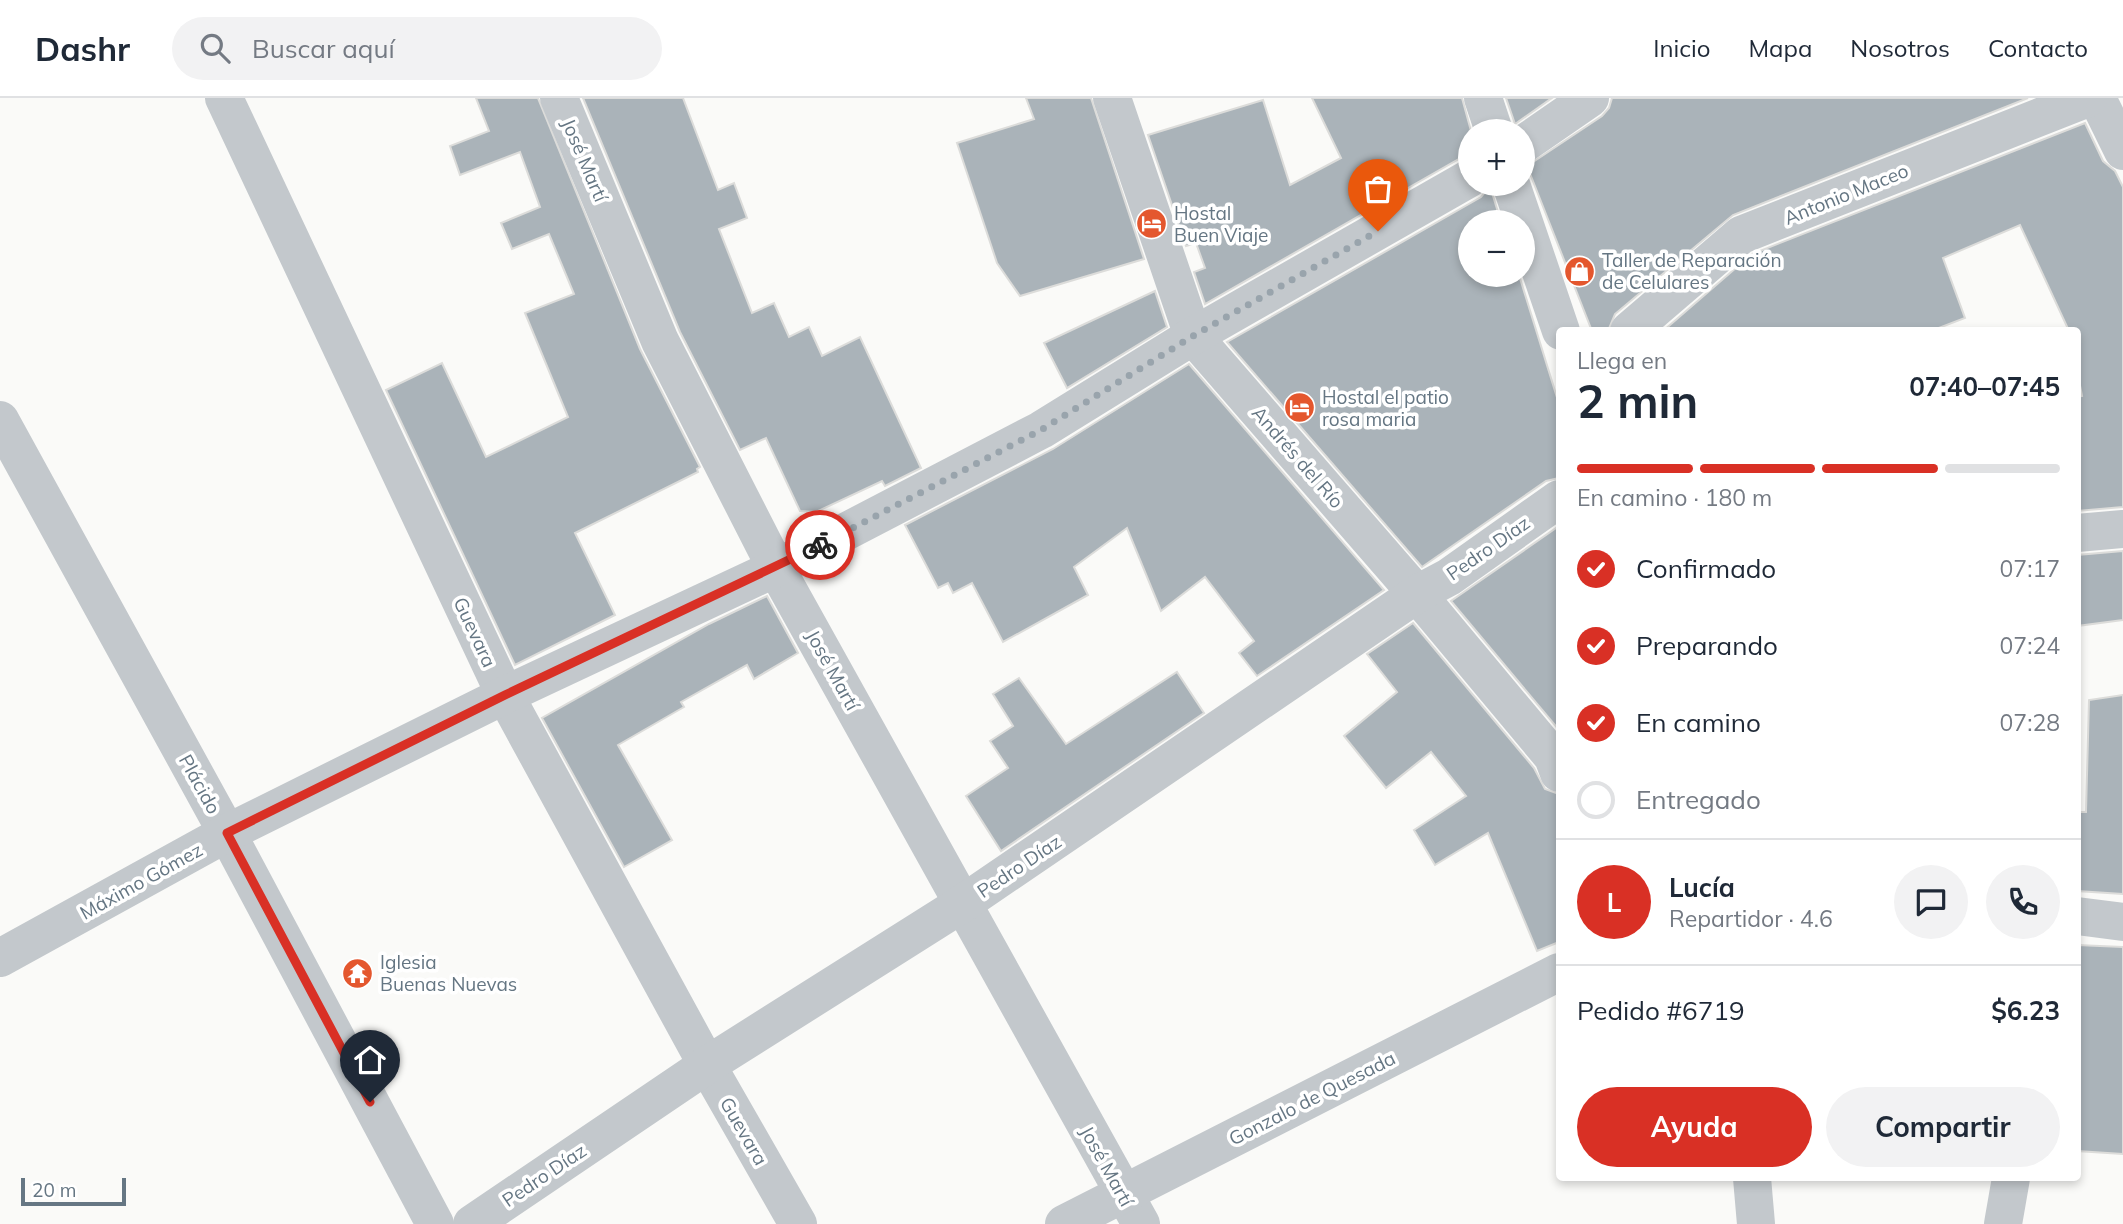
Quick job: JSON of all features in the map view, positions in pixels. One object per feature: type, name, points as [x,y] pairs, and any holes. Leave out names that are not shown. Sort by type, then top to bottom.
[{"type":"street","name":"Guevara","points":[[224,98],[505,695],[707,1065],[798,1224]]},
{"type":"street","name":"José Martí","points":[[559,98],[660,341],[776,568],[1132,1210]]},
{"type":"street","name":"Andrés del Río","points":[[1112,98],[1193,336],[1417,594],[1553,758],[1556,766]]},
{"type":"street","points":[[1483,98],[1490,119]]},
{"type":"street","points":[[1535,136],[1590,98]]},
{"type":"street","name":"Antonio Maceo","points":[[1634,327],[1741,235],[2088,98]]},
{"type":"street","points":[[2097,98],[2123,151]]},
{"type":"street","name":"Máximo Gómez","points":[[0,958],[227,833],[505,695],[776,568],[1041,430],[1193,336],[1458,185]]},
{"type":"street","points":[[1515,196],[1560,327]]},
{"type":"street","name":"Plácido","points":[[0,420],[227,833],[435,1224]]},
{"type":"street","name":"Pedro Díaz","points":[[472,1224],[707,1065],[962,904],[1417,594],[1449,577],[1556,501]]},
{"type":"street","points":[[2081,533],[2123,529]]},
{"type":"street","points":[[2081,917],[2123,922]]},
{"type":"street","name":"Gonzalo de Quesada","points":[[1064,1224],[1132,1210],[1556,973]]},
{"type":"street","points":[[1752,1181],[1756,1224]]},
{"type":"street","points":[[2003,1224],[2010,1181]]},
{"type":"building","points":[[476,98],[538,98],[640,349],[700,467],[698,472],[575,533],[615,615],[515,665],[386,390],[442,363],[486,457],[568,417],[525,313],[574,294],[549,234],[512,249],[501,223],[540,207],[520,152],[460,175],[450,146],[489,131]]},
{"type":"building","points":[[583,98],[683,98],[718,190],[734,183],[747,218],[719,229],[752,313],[774,303],[789,337],[809,327],[822,356],[860,337],[921,468],[885,486],[882,481],[816,512],[800,511],[766,438],[740,450],[680,332]]},
{"type":"building","points":[[1026,98],[1091,98],[1144,259],[1020,296],[997,263],[957,143],[1034,119]]},
{"type":"building","points":[[1312,98],[1462,98],[1468,119],[1458,119],[1458,160],[1205,304],[1194,272],[1205,268],[1196,243],[1186,246],[1148,135],[1263,100],[1290,185],[1341,158]]},
{"type":"building","points":[[1506,98],[1552,98],[1522,119],[1513,119]]},
{"type":"building","points":[[1612,98],[2028,98],[1733,215],[1615,314],[1610,327],[1590,327],[1535,186],[1535,161],[1602,116],[1609,108]]},
{"type":"building","points":[[2085,123],[2103,161],[2115,171],[2123,187],[2123,507],[2081,511],[2081,327],[2067,327],[2020,225],[1943,258],[1965,318],[1941,327],[1668,327],[1752,254]]},
{"type":"building","points":[[1482,196],[1493,196],[1497,210],[1458,210]]},
{"type":"building","points":[[1458,210],[1458,287],[1523,287],[1556,394],[1556,479],[1546,481],[1422,567],[1227,342]]},
{"type":"building","points":[[1155,291],[1167,327],[1067,388],[1044,343]]},
{"type":"building","points":[[1189,364],[1384,590],[1257,676],[1239,653],[1254,641],[1205,577],[1161,611],[1127,528],[1074,567],[1088,595],[1003,642],[972,583],[953,593],[948,583],[938,588],[905,525],[1053,449]]},
{"type":"building","points":[[1556,528],[1556,726],[1451,601]]},
{"type":"building","points":[[2123,551],[2123,620],[2081,625],[2081,555]]},
{"type":"building","points":[[767,596],[798,653],[754,679],[747,665],[681,702],[684,707],[618,745],[672,840],[624,867],[542,718],[709,624]]},
{"type":"building","points":[[1413,623],[1534,768],[1545,789],[1556,793],[1556,943],[1537,951],[1488,833],[1435,865],[1414,830],[1466,796],[1431,752],[1386,788],[1344,736],[1397,692],[1367,654]]},
{"type":"building","points":[[1177,672],[1204,713],[1001,851],[966,796],[1008,768],[990,741],[1013,726],[993,694],[1019,678],[1066,744]]},
{"type":"building","points":[[2123,695],[2123,894],[2081,891],[2081,812],[2086,812],[2089,700]]},
{"type":"building","points":[[2081,945],[2123,947],[2123,1154],[2081,1151]]},
{"type":"way so far","points":[[820,545],[1041,430],[1193,336],[1378,231]]},
{"type":"place","name":"Hostal Buen Viaje","points":[[1151,224]]},
{"type":"place","name":"Taller de Reparación de Celulares","points":[[1579,271]]},
{"type":"place","name":"Hostal el patio rosa maria","points":[[1299,408]]},
{"type":"place","name":"Iglesia Buenas Nuevas","points":[[357,973]]},
{"type":"route","points":[[370,1102],[227,833],[505,695],[820,545]]}]
